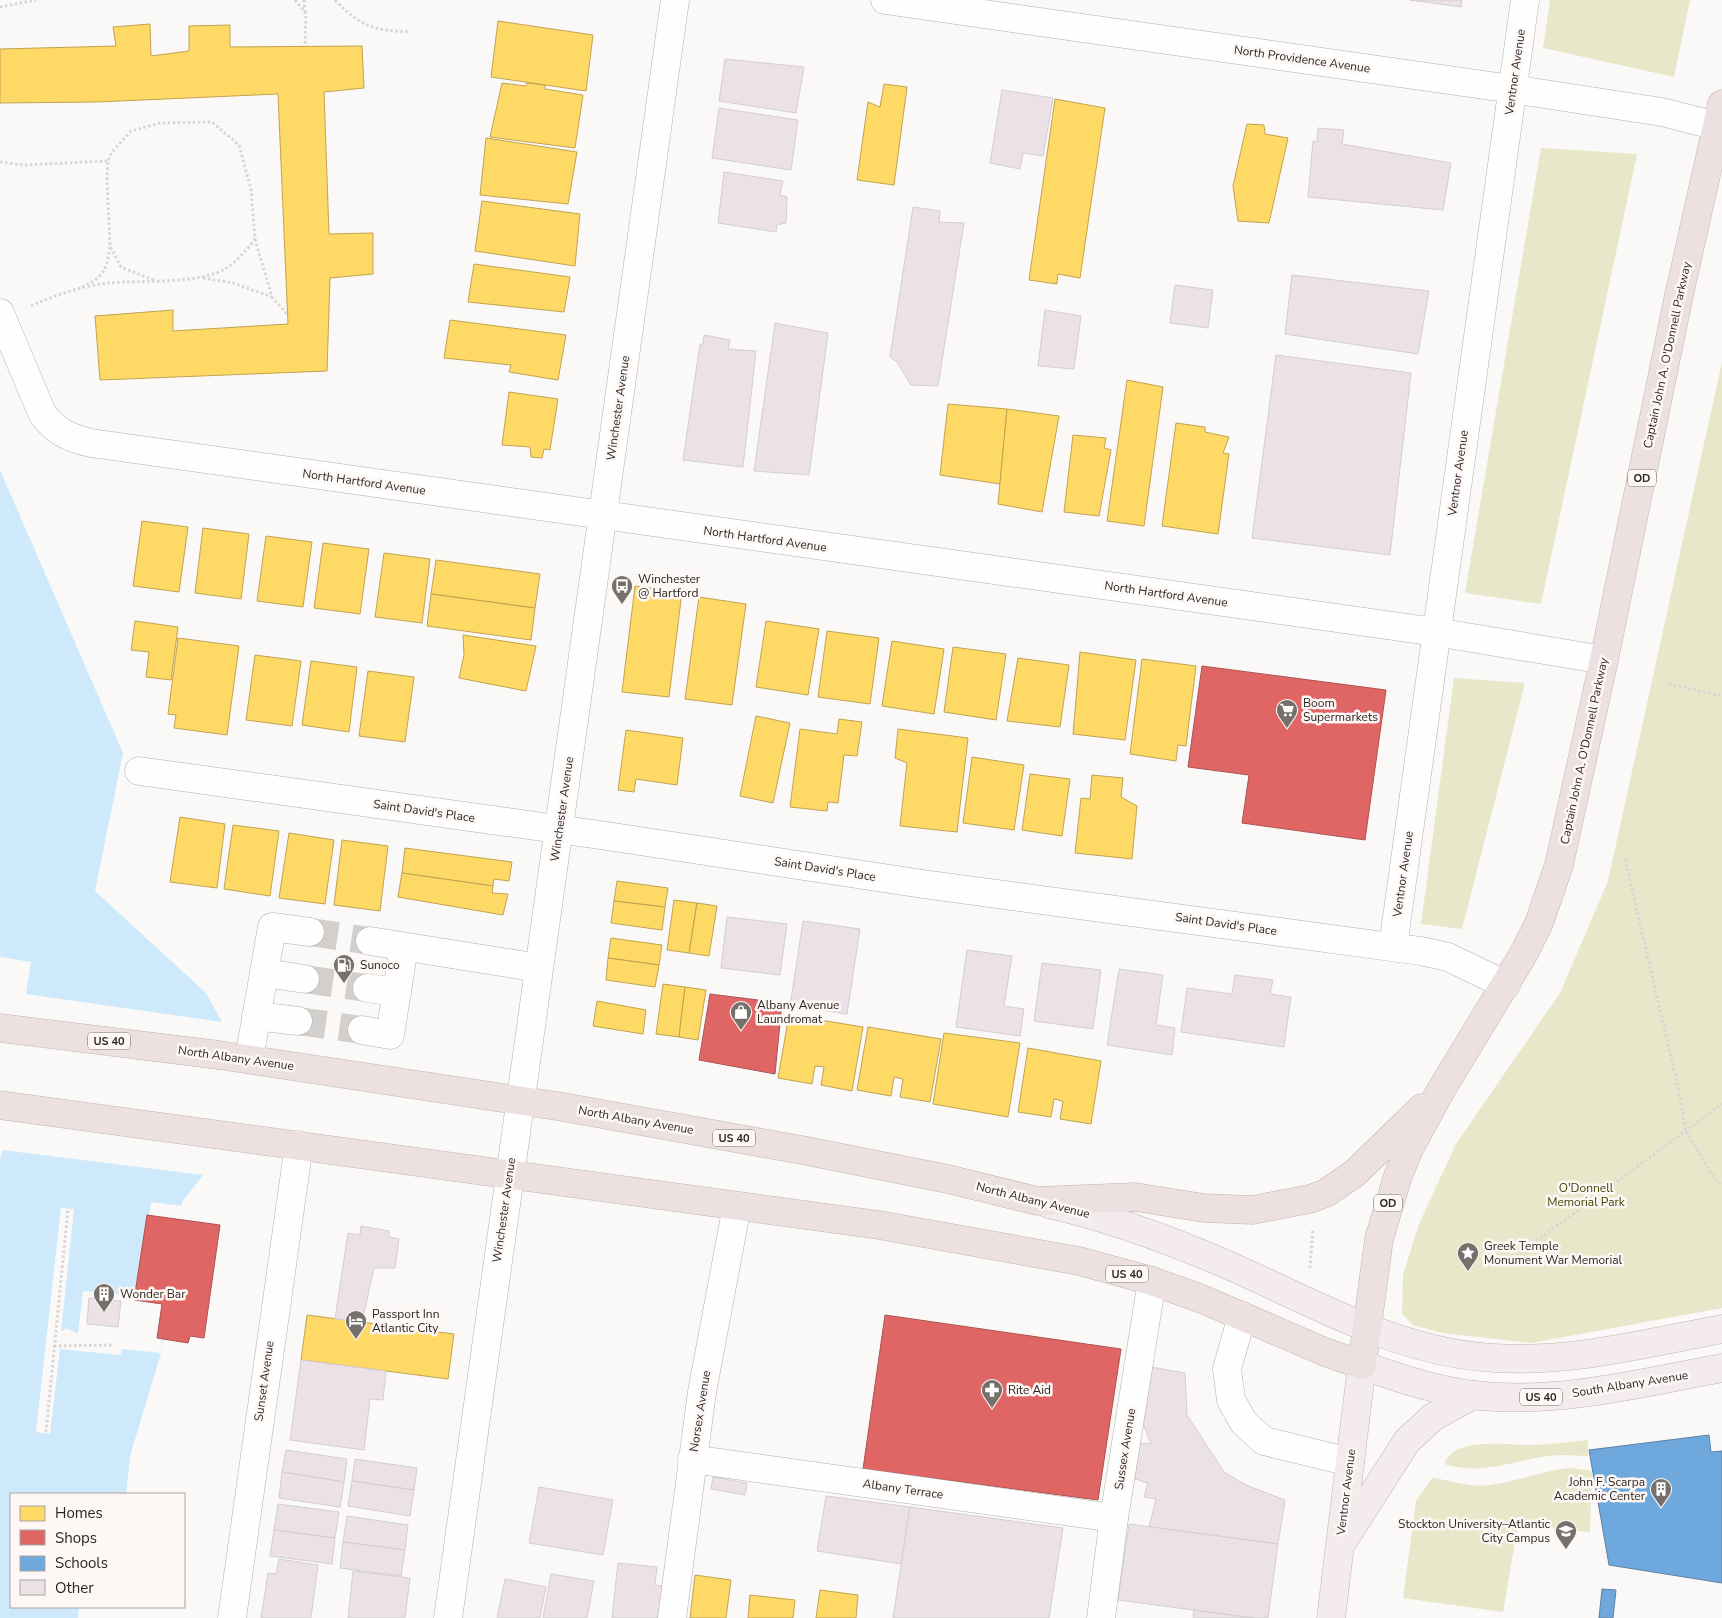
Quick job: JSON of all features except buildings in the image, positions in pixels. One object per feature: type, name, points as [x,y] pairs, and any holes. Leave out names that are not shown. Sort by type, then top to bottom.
[{"type":"highway","name":"Captain John A. O'Donnell Parkway","points":[[1362,1365],[1373,1272],[1388,1205],[1409,1149],[1441,1090],[1506,985],[1539,923],[1550,896],[1564,846],[1679,295],[1720,119]]},
{"type":"highway","name":"North Albany Avenue","points":[[0,1028],[249,1059],[519,1100],[807,1151],[948,1179],[1037,1201]]},
{"type":"highway","points":[[1037,1201],[1135,1197],[1204,1208],[1252,1210],[1310,1200],[1332,1189],[1354,1173],[1441,1090]]},
{"type":"highway","name":"US 40","points":[[0,1105],[879,1226],[1079,1261],[1152,1281],[1242,1316],[1325,1352],[1362,1365]]},
{"type":"main road","name":"North Albany Avenue","points":[[1037,1201],[1073,1210],[1173,1242],[1366,1327]]},
{"type":"main road","name":"US 40","points":[[1366,1327],[1414,1345],[1447,1352],[1493,1358],[1529,1359],[1604,1352],[1722,1329]]},
{"type":"main road","name":"South Albany Avenue","points":[[1362,1365],[1407,1381],[1473,1395],[1546,1397],[1722,1368]]},
{"type":"main road","name":"Ventnor Avenue","points":[[1331,1618],[1362,1365]]},
{"type":"main road","points":[[1340,1547],[1407,1441],[1433,1417],[1473,1395]]},
{"type":"street","name":"Winchester Avenue","points":[[448,1618],[519,1100],[559,830],[675,0]]},
{"type":"street","name":"North Providence Avenue","points":[[885,0],[1720,119]]},
{"type":"street","name":"Ventnor Avenue","points":[[1393,946],[1525,0]]},
{"type":"street","name":"North Hartford Avenue","points":[[1,316],[42,413],[50,425],[69,437],[101,445],[1436,632],[1604,660]]},
{"type":"street","name":"Saint David's Place","points":[[138,771],[933,885],[1393,946],[1448,957],[1506,985]]},
{"type":"street","points":[[249,1059],[272,927],[310,932]]},
{"type":"street","points":[[370,942],[539,968]]},
{"type":"street","points":[[362,1030],[390,1035],[404,947]]},
{"type":"street","points":[[264,973],[305,979]]},
{"type":"street","points":[[367,988],[397,992]]},
{"type":"street","points":[[256,1016],[298,1021]]},
{"type":"street","name":"Sunset Avenue","points":[[232,1618],[299,1145]]},
{"type":"street","name":"Norsex Avenue","points":[[672,1618],[692,1459],[737,1206]]},
{"type":"street","name":"Sussex Avenue","points":[[1101,1618],[1114,1518],[1152,1281]]},
{"type":"street","points":[[1242,1316],[1227,1369],[1231,1400],[1244,1423],[1264,1441],[1350,1462]]},
{"type":"street","name":"Albany Terrace","points":[[692,1459],[1114,1518]]},
{"type":"path","points":[[0,7],[36,0]]},
{"type":"path","points":[[294,0],[306,13]]},
{"type":"path","points":[[304,0],[306,46]]},
{"type":"path","points":[[335,0],[352,17],[371,28],[411,32]]},
{"type":"path","points":[[1,316],[78,289],[101,277],[107,264],[110,246],[108,162],[112,152],[131,131],[160,124],[212,122],[239,144],[251,190],[255,240],[272,297],[287,314]]},
{"type":"path","points":[[0,162],[23,165],[108,162]]},
{"type":"path","points":[[78,289],[107,283],[156,281],[210,275],[227,268],[255,240]]},
{"type":"path","points":[[110,246],[121,267],[156,281]]},
{"type":"path","points":[[197,277],[233,283],[272,297]]},
{"type":"path","points":[[1669,684],[1722,696]]},
{"type":"path","points":[[1625,859],[1679,1092],[1686,1131],[1715,1179],[1722,1185]]},
{"type":"path","points":[[1516,1256],[1722,1104]]},
{"type":"path","points":[[46,1432],[68,1209]]},
{"type":"path","points":[[1310,1270],[1313,1224]]},
{"type":"path","points":[[54,1346],[113,1345]]},
{"type":"green space","points":[[1550,0],[1690,0],[1674,77],[1543,48]]},
{"type":"green space","points":[[1541,148],[1637,154],[1541,604],[1465,593]]},
{"type":"green space","name":"O'Donnell Memorial Park","points":[[1722,362],[1722,1308],[1531,1343],[1442,1333],[1413,1325],[1402,1314],[1403,1275],[1419,1224],[1456,1144],[1560,993],[1608,881]]},
{"type":"green space","points":[[1454,678],[1525,683],[1462,929],[1421,924]]},
{"type":"green space","points":[[1588,1440],[1588,1456],[1546,1456],[1505,1465],[1477,1468],[1446,1465],[1445,1462],[1451,1454],[1460,1449],[1483,1444],[1536,1445]]},
{"type":"green space","points":[[1571,1468],[1592,1471],[1590,1532],[1518,1525],[1503,1612],[1403,1598],[1416,1501],[1432,1478],[1483,1486]]},
{"type":"water","points":[[0,470],[123,753],[95,891],[206,993],[222,1022],[203,1175],[182,1202],[161,1353],[130,1456],[126,1493],[10,1493],[10,1608],[79,1608],[78,1618],[0,1618]]},
{"type":"pier","points":[[0,957],[31,962],[26,994],[222,1022],[203,1175],[2,1150],[0,1160]]},
{"type":"pier","points":[[151,1202],[182,1206],[167,1292],[161,1353],[122,1349],[121,1355],[60,1349],[50,1434],[36,1432],[61,1208],[74,1209],[61,1332],[66,1328],[78,1334],[83,1291],[139,1296]]},
{"type":"tunnel","points":[[310,932],[370,941]]},
{"type":"tunnel","points":[[305,979],[367,988]]},
{"type":"tunnel","points":[[298,1021],[362,1030]]},
{"type":"place","name":"Winchester @ Hartford","points":[[622,605]]},
{"type":"place","name":"Boom Supermarkets","points":[[1287,729]]},
{"type":"place","name":"Sunoco","points":[[344,984]]},
{"type":"place","name":"Albany Avenue Laundromat","points":[[741,1031]]},
{"type":"place","name":"Greek Temple Monument War Memorial","points":[[1468,1272]]},
{"type":"place","name":"Wonder Bar","points":[[104,1313]]},
{"type":"place","name":"Passport Inn Atlantic City","points":[[356,1340]]},
{"type":"place","name":"Rite Aid","points":[[992,1409]]},
{"type":"place","name":"John F. Scarpa Academic Center","points":[[1661,1508]]},
{"type":"place","name":"Stockton University–Atlantic City Campus","points":[[1566,1550]]}]
